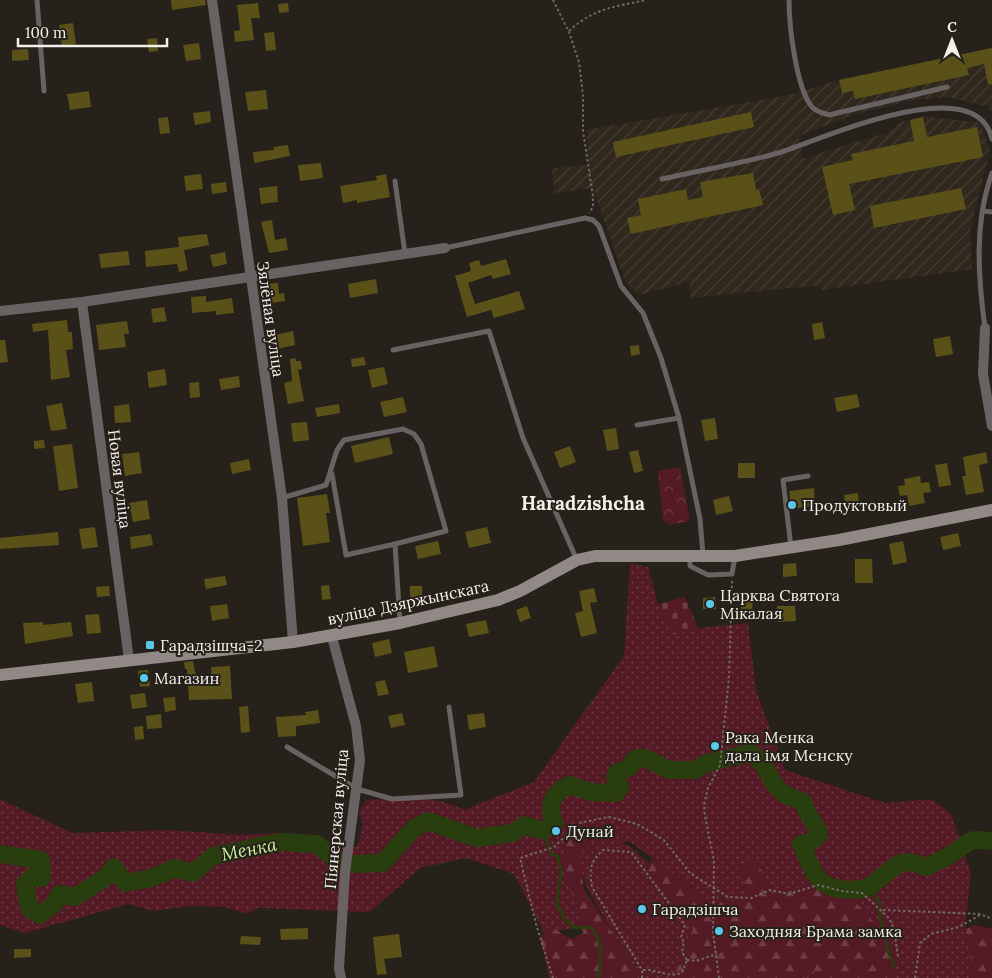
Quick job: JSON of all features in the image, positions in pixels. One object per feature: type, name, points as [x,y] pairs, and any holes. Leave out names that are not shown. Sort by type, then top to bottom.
[{"type":"street","name":"Зялёная вуліца","points":[[212,0],[282,498],[293,642]]},
{"type":"street","points":[[0,311],[82,302],[445,248]]},
{"type":"street","name":"Новая вуліца","points":[[82,302],[129,660]]},
{"type":"street","points":[[985,328],[984,374],[992,426]]},
{"type":"street","name":"вуліца Дзяржынскага","points":[[0,675],[293,642],[400,623],[498,600],[520,591],[577,560],[595,556],[617,554],[696,557],[735,556],[791,548],[992,510]]},
{"type":"street","name":"Піянерская вуліца","points":[[332,636],[356,726],[360,760],[345,872],[339,968],[341,978]]},
{"type":"lane","points":[[37,0],[44,91]]},
{"type":"lane","points":[[789,0],[791,38],[803,91],[812,106],[819,112],[829,115],[948,87]]},
{"type":"lane","points":[[662,179],[772,155],[877,118],[924,108],[952,109],[980,117],[986,123],[992,140]]},
{"type":"lane","points":[[985,328],[979,281],[980,233],[992,173]]},
{"type":"lane","points":[[395,181],[405,254]]},
{"type":"lane","points":[[983,211],[992,212]]},
{"type":"lane","points":[[445,248],[585,218],[593,220],[599,226],[621,286],[643,314],[661,358],[679,418],[700,519],[696,557],[690,566],[696,571],[708,574],[732,574],[735,556]]},
{"type":"lane","points":[[393,350],[489,331],[523,438],[577,560]]},
{"type":"lane","points":[[637,425],[679,418]]},
{"type":"lane","points":[[282,498],[322,488],[328,481],[337,450],[344,440],[403,429],[414,434],[421,444],[446,531],[346,555],[331,471]]},
{"type":"lane","points":[[791,548],[783,480],[808,476]]},
{"type":"lane","points":[[395,544],[400,623]]},
{"type":"lane","points":[[287,747],[357,789],[392,799],[461,795],[449,707]]},
{"type":"path","points":[[553,0],[569,32],[579,62],[583,96],[583,132],[593,197],[592,207],[585,218]]},
{"type":"path","points":[[569,32],[584,18],[597,11],[646,0]]},
{"type":"path","points":[[719,978],[713,932],[714,861],[704,804],[708,788],[720,766],[729,678],[732,574]]},
{"type":"path","points":[[553,978],[536,924],[520,858],[554,847],[579,823],[609,817],[638,824],[664,840],[690,873],[728,897],[751,898],[770,890],[789,894],[818,885],[842,891],[862,893],[883,910],[894,929],[898,956]]},
{"type":"path","points":[[642,978],[642,970],[592,887],[590,873],[592,860],[603,850],[631,852],[642,866],[684,925],[681,937],[684,942],[682,952],[687,960],[696,962],[717,954]]},
{"type":"path","points":[[883,910],[980,914],[992,918]]},
{"type":"path","points":[[915,978],[920,943],[931,934],[959,927],[980,914]]},
{"type":"path","points":[[642,970],[654,969],[663,976],[674,976],[682,973],[687,960]]},
{"type":"shaded area","points":[[992,48],[992,112],[987,106],[948,97],[914,100],[859,113],[799,136],[802,159],[888,132],[900,122],[925,116],[980,123],[990,151],[970,230],[972,269],[821,290],[821,285],[691,298],[689,282],[639,295],[625,281],[593,188],[554,193],[552,168],[589,165],[586,130],[789,95],[838,80]]},
{"type":"green space","points":[[680,467],[690,521],[669,525],[663,520],[658,471]]},
{"type":"green space","points":[[630,563],[648,567],[658,604],[672,634],[698,628],[748,623],[756,690],[785,770],[885,803],[931,799],[951,813],[971,874],[965,928],[972,963],[971,978],[639,978],[639,974],[625,955],[585,884],[583,875],[577,886],[606,923],[544,933],[514,874],[466,858],[420,868],[370,912],[258,908],[248,914],[225,907],[190,906],[152,911],[129,904],[25,933],[0,925],[0,799],[72,833],[168,830],[240,835],[282,833],[338,846],[357,847],[363,824],[359,812],[366,800],[428,799],[441,801],[464,810],[534,782],[624,656]],"holes":[[[629,841],[710,901],[748,902],[740,865],[768,880],[772,896],[714,925],[630,846],[620,843]]]},
{"type":"green space","points":[[685,597],[698,628],[672,635],[658,604]]},
{"type":"green space","points":[[583,831],[590,845],[580,857],[584,889],[639,974],[639,978],[549,978],[540,938],[549,926],[572,939],[583,933],[576,904],[560,860],[570,837]]},
{"type":"green space","points":[[753,858],[768,880],[772,895],[818,885],[831,888],[855,902],[875,924],[899,959],[892,978],[814,978],[814,970],[806,978],[677,978],[675,973],[693,929],[644,868],[653,859],[710,901],[748,902],[740,865]]},
{"type":"green space","points":[[975,925],[992,929],[992,978],[971,978],[972,963],[965,929]]},
{"type":"building","points":[[171,0],[205,0],[206,5],[172,10]]},
{"type":"building","points":[[258,3],[260,18],[251,18],[254,40],[235,42],[234,31],[240,30],[237,5]]},
{"type":"building","points":[[288,3],[289,12],[279,13],[278,4]]},
{"type":"building","points":[[73,23],[76,44],[62,46],[59,25]]},
{"type":"building","points":[[274,32],[276,50],[266,51],[264,33]]},
{"type":"building","points":[[157,38],[158,51],[149,52],[147,39]]},
{"type":"building","points":[[199,43],[201,59],[186,61],[183,45]]},
{"type":"building","points":[[992,48],[992,84],[988,84],[984,64],[967,68],[969,75],[855,99],[853,91],[842,93],[839,80]]},
{"type":"building","points":[[28,49],[29,60],[12,61],[12,50]]},
{"type":"building","points":[[266,90],[268,109],[248,111],[245,92]]},
{"type":"building","points":[[89,91],[91,107],[70,110],[67,94]]},
{"type":"building","points":[[210,111],[211,122],[195,125],[193,113]]},
{"type":"building","points":[[751,112],[754,127],[616,157],[613,142]]},
{"type":"building","points":[[168,117],[170,133],[160,134],[158,118]]},
{"type":"building","points":[[923,117],[927,137],[977,127],[983,157],[849,184],[855,210],[833,215],[822,167],[853,160],[851,154],[914,141],[910,120]]},
{"type":"building","points":[[288,145],[290,156],[254,163],[253,152],[274,150],[273,147]]},
{"type":"building","points":[[321,163],[323,178],[300,181],[298,165]]},
{"type":"building","points":[[753,173],[756,190],[759,189],[763,205],[631,234],[627,218],[641,215],[638,199],[686,189],[688,200],[703,197],[700,182]]},
{"type":"building","points":[[201,174],[203,189],[186,191],[184,176]]},
{"type":"building","points":[[386,174],[390,197],[357,203],[357,200],[343,203],[340,186],[377,180],[376,176]]},
{"type":"building","points":[[226,182],[227,192],[212,194],[211,184]]},
{"type":"building","points":[[277,186],[278,202],[261,204],[259,188]]},
{"type":"building","points":[[961,188],[966,209],[874,228],[870,206]]},
{"type":"building","points":[[272,220],[275,240],[286,238],[288,250],[269,253],[261,222]]},
{"type":"building","points":[[207,234],[209,245],[184,250],[188,270],[179,272],[177,264],[146,267],[145,251],[179,247],[178,237]]},
{"type":"building","points":[[128,251],[130,265],[101,268],[99,254]]},
{"type":"building","points":[[225,252],[227,264],[213,267],[210,255]]},
{"type":"building","points":[[506,259],[511,274],[493,279],[491,275],[468,283],[475,304],[519,291],[525,309],[494,318],[491,310],[467,317],[455,276],[471,271],[469,263],[479,260],[481,266]]},
{"type":"building","points":[[376,279],[378,293],[350,298],[348,284]]},
{"type":"building","points":[[278,283],[279,294],[284,293],[285,301],[271,303],[270,291],[265,292],[265,284]]},
{"type":"building","points":[[206,296],[206,302],[232,298],[234,313],[216,315],[216,311],[192,313],[191,297]]},
{"type":"building","points":[[164,307],[167,321],[153,323],[151,309]]},
{"type":"building","points":[[67,320],[68,332],[72,332],[73,349],[66,350],[70,377],[51,380],[48,330],[33,332],[32,324]]},
{"type":"building","points":[[127,321],[129,334],[124,334],[126,347],[99,350],[96,325]]},
{"type":"building","points":[[822,322],[825,338],[814,340],[812,324]]},
{"type":"building","points":[[293,331],[295,345],[277,349],[275,335]]},
{"type":"building","points":[[950,336],[953,354],[936,357],[933,339]]},
{"type":"building","points":[[0,340],[5,340],[8,362],[0,363]]},
{"type":"building","points":[[639,345],[640,354],[631,356],[630,346]]},
{"type":"building","points":[[364,357],[366,365],[352,367],[351,359]]},
{"type":"building","points":[[295,358],[296,361],[301,361],[302,369],[298,370],[304,401],[288,404],[284,383],[292,381],[290,359]]},
{"type":"building","points":[[384,367],[388,384],[372,388],[368,370]]},
{"type":"building","points":[[165,369],[167,385],[149,388],[147,372]]},
{"type":"building","points":[[239,376],[240,387],[221,390],[219,379]]},
{"type":"building","points":[[199,382],[200,397],[190,398],[189,383]]},
{"type":"building","points":[[857,394],[860,407],[837,412],[834,398]]},
{"type":"building","points":[[403,397],[407,412],[384,417],[380,402]]},
{"type":"building","points":[[62,403],[67,429],[51,431],[46,406]]},
{"type":"building","points":[[129,404],[131,422],[115,423],[114,406]]},
{"type":"building","points":[[339,404],[340,413],[317,417],[315,408]]},
{"type":"building","points":[[715,418],[718,439],[705,441],[701,420]]},
{"type":"building","points":[[307,422],[309,440],[293,442],[291,423]]},
{"type":"building","points":[[616,428],[619,449],[607,451],[603,430]]},
{"type":"building","points":[[389,437],[393,454],[355,463],[351,446]]},
{"type":"building","points":[[44,440],[45,448],[34,449],[34,441]]},
{"type":"building","points":[[72,444],[78,488],[59,491],[53,446]]},
{"type":"building","points":[[570,446],[576,462],[560,468],[554,452]]},
{"type":"building","points":[[638,450],[643,471],[634,473],[629,452]]},
{"type":"building","points":[[139,452],[142,473],[125,476],[122,454]]},
{"type":"building","points":[[986,452],[988,463],[979,465],[984,492],[966,495],[962,476],[966,476],[963,457]]},
{"type":"building","points":[[249,459],[251,470],[232,474],[230,463]]},
{"type":"building","points":[[738,463],[755,463],[755,478],[738,478]]},
{"type":"building","points":[[947,463],[951,485],[939,487],[935,465]]},
{"type":"building","points":[[920,476],[921,483],[929,482],[931,492],[923,493],[925,503],[909,506],[907,495],[900,496],[898,486],[905,485],[904,479]]},
{"type":"building","points":[[814,488],[815,506],[791,509],[789,491]]},
{"type":"building","points":[[858,493],[859,507],[846,509],[844,495]]},
{"type":"building","points":[[327,494],[330,513],[326,513],[330,542],[303,546],[297,498]]},
{"type":"building","points":[[729,496],[733,511],[716,515],[713,500]]},
{"type":"building","points":[[147,500],[150,519],[133,522],[129,503]]},
{"type":"building","points":[[95,527],[98,547],[82,549],[79,529]]},
{"type":"building","points":[[487,527],[491,543],[469,548],[465,532]]},
{"type":"building","points":[[58,532],[59,545],[0,549],[0,538]]},
{"type":"building","points":[[958,533],[961,546],[943,550],[940,537]]},
{"type":"building","points":[[151,534],[153,545],[131,549],[130,537]]},
{"type":"building","points":[[438,541],[441,554],[418,559],[415,546]]},
{"type":"building","points":[[903,541],[907,562],[893,565],[889,544]]},
{"type":"building","points":[[855,559],[872,559],[873,583],[855,583]]},
{"type":"building","points":[[796,563],[797,576],[783,577],[783,564]]},
{"type":"building","points":[[225,576],[227,585],[206,589],[204,579]]},
{"type":"building","points":[[329,585],[331,599],[322,600],[321,586]]},
{"type":"building","points":[[109,586],[110,596],[97,597],[96,587]]},
{"type":"building","points":[[410,586],[422,586],[422,601],[410,601]]},
{"type":"building","points":[[594,588],[597,602],[590,603],[597,633],[581,637],[575,613],[583,611],[579,591]]},
{"type":"building","points":[[742,595],[753,595],[752,612],[741,611]]},
{"type":"building","name":"Царква Святога Мікалая","points":[[715,597],[716,609],[703,609],[703,598]]},
{"type":"building","points":[[227,604],[229,618],[212,621],[210,606]]},
{"type":"building","points":[[527,606],[531,618],[520,622],[516,610]]},
{"type":"building","points":[[777,606],[795,606],[796,621],[778,622]]},
{"type":"building","points":[[99,614],[101,633],[87,634],[85,615]]},
{"type":"building","points":[[486,620],[489,633],[469,637],[466,624]]},
{"type":"building","points":[[43,622],[43,625],[71,622],[73,636],[25,644],[23,623]]},
{"type":"building","points":[[389,639],[392,653],[375,657],[372,643]]},
{"type":"building","points":[[434,646],[438,667],[408,673],[404,652]]},
{"type":"building","points":[[193,661],[197,682],[212,681],[211,667],[230,666],[232,699],[189,700],[187,669],[185,669],[184,662]]},
{"type":"building","name":"Магазин","points":[[148,670],[150,686],[140,687],[138,671]]},
{"type":"building","points":[[385,680],[389,694],[378,696],[375,682]]},
{"type":"building","points":[[92,682],[94,701],[78,703],[75,684]]},
{"type":"building","points":[[145,693],[147,707],[132,709],[130,695]]},
{"type":"building","points":[[175,697],[176,710],[165,712],[163,698]]},
{"type":"building","points":[[248,706],[250,732],[241,733],[239,707]]},
{"type":"building","points":[[318,710],[320,723],[296,726],[296,736],[278,737],[276,717],[306,715],[305,712]]},
{"type":"building","points":[[402,713],[405,725],[391,728],[388,716]]},
{"type":"building","points":[[484,713],[486,727],[469,730],[467,715]]},
{"type":"building","points":[[161,714],[162,728],[147,729],[146,716]]},
{"type":"building","points":[[143,726],[144,739],[135,740],[134,727]]},
{"type":"building","points":[[308,928],[308,939],[281,940],[280,929]]},
{"type":"building","points":[[399,934],[402,957],[384,959],[387,974],[377,975],[373,937]]},
{"type":"building","points":[[241,936],[261,937],[260,945],[240,944]]},
{"type":"building","points":[[14,949],[31,949],[31,957],[14,958]]},
{"type":"waterway","name":"Менка","points":[[355,864],[383,863],[413,829],[428,821],[476,838],[513,833],[524,825],[540,830],[547,829],[554,823],[551,811],[552,801],[563,788],[569,785],[591,792],[616,793],[620,787],[615,778],[617,772],[629,768],[635,759],[645,758],[669,770],[695,770],[707,763],[750,753],[762,762],[773,783],[784,794],[803,802],[819,835],[810,842],[801,844],[815,874],[828,886],[852,890],[866,888],[893,867],[902,863],[912,862],[926,867],[949,856],[969,841],[992,841]]},
{"type":"waterway","name":"Дунай","points":[[543,831],[551,854],[558,856],[561,872],[557,904],[565,920],[575,928],[590,927],[598,938],[600,951],[598,978]]},
{"type":"waterway","name":"Менка","points":[[0,854],[41,860],[42,878],[32,877],[25,885],[29,908],[40,915],[54,904],[60,894],[75,897],[105,878],[114,867],[125,883],[152,878],[175,868],[193,873],[213,856],[281,842],[316,844],[337,860]]},
{"type":"waterway","points":[[873,884],[873,894],[880,903],[880,920],[886,931],[886,944],[894,966]]},
{"type":"place","name":"Продуктовый","points":[[792,505]]},
{"type":"place","name":"Царква Святога Мікалая","points":[[710,604]]},
{"type":"place","name":"Гарадзішча-2","points":[[150,645]]},
{"type":"place","name":"Магазин","points":[[144,678]]},
{"type":"place","name":"Рака Менка дала імя Менску","points":[[715,746]]},
{"type":"place","name":"Дунай","points":[[556,831]]},
{"type":"place","name":"Гарадзішча","points":[[642,909]]},
{"type":"place","name":"Заходняя Брама замка","points":[[719,931]]},
{"type":"district","name":"Haradzishcha","points":[[583,503]]}]
